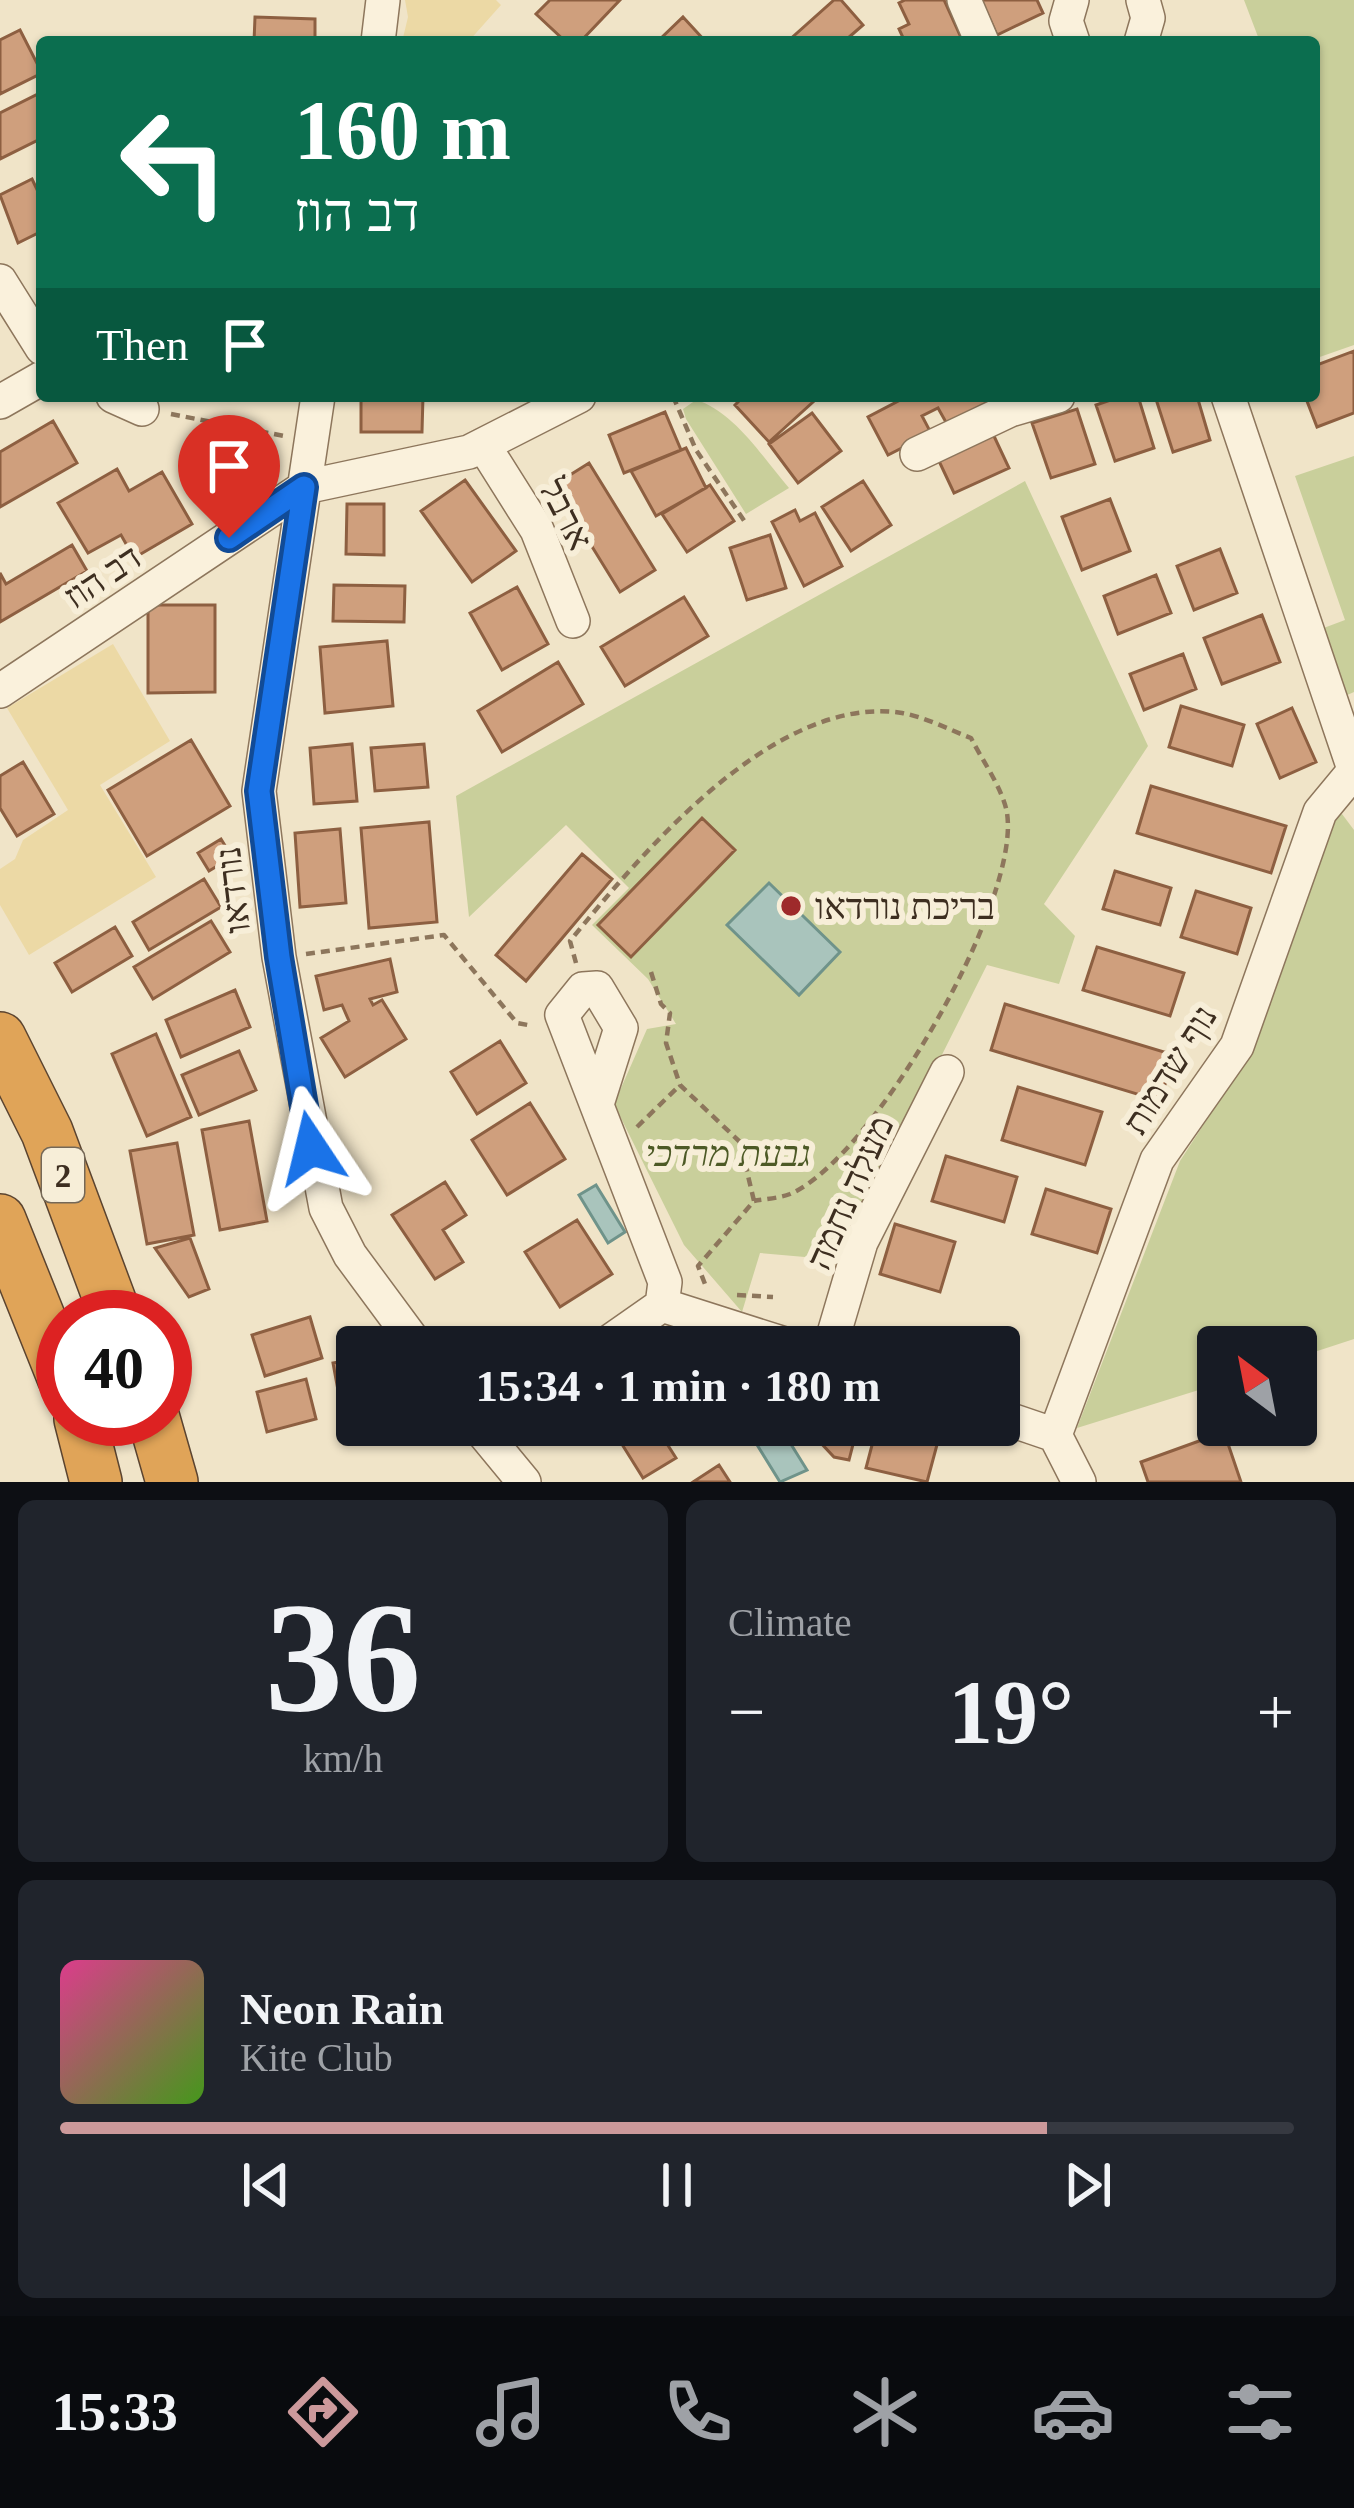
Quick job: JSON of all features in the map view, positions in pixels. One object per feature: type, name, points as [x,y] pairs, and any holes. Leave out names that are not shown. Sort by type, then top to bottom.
[{"type":"highway","name":"2","points":[[0,1038],[47,1132],[106,1290]]},
{"type":"highway","name":"2","points":[[0,1220],[36,1310]]},
{"type":"highway","points":[[87,1446],[97,1482]]},
{"type":"highway","points":[[162,1446],[172,1482]]},
{"type":"street","points":[[379,36],[383,0]]},
{"type":"street","points":[[964,0],[979,36]]},
{"type":"street","points":[[1068,36],[1072,0]]},
{"type":"street","points":[[1144,24],[1169,0]]},
{"type":"street","points":[[0,281],[36,338]]},
{"type":"street","points":[[0,402],[36,381]]},
{"type":"street","name":"נורדאו","points":[[317,402],[259,791],[279,957],[326,1208],[350,1255],[402,1326]]},
{"type":"street","name":"דב הוז","points":[[0,691],[304,487],[484,446],[567,402]]},
{"type":"street","points":[[1230,402],[1354,770]]},
{"type":"street","points":[[917,454],[1007,403]]},
{"type":"street","name":"ארבל","points":[[484,446],[537,530],[573,621]]},
{"type":"street","name":"נוף שדמות","points":[[1055,1436],[1157,1160],[1237,1046],[1320,812],[1354,770]]},
{"type":"street","points":[[597,1104],[621,1028],[597,988],[583,988],[562,1015],[665,1282],[662,1305],[632,1326]]},
{"type":"street","name":"מעלה נחמה","points":[[836,1326],[861,1242],[947,1072]]},
{"type":"street","points":[[662,1305],[728,1326]]},
{"type":"street","points":[[1020,1424],[1055,1436],[1079,1482]]},
{"type":"street","points":[[500,1446],[524,1482]]},
{"type":"path","points":[[128,402],[312,442]]},
{"type":"path","points":[[676,402],[696,450],[747,525]]},
{"type":"path","points":[[583,988],[570,940],[616,884],[729,774],[759,754],[842,717],[901,713],[971,738],[1006,813],[1000,884],[970,955],[869,1126],[792,1193],[754,1201],[698,1266],[701,1282],[718,1294],[773,1297]]},
{"type":"path","points":[[279,957],[444,935],[517,1024],[568,1031]]},
{"type":"path","points":[[651,972],[670,1013],[666,1043],[680,1085],[740,1142],[754,1201]]},
{"type":"path","points":[[614,1148],[680,1085]]},
{"type":"green space","points":[[1244,0],[1354,0],[1354,345],[1320,357],[1320,36],[1258,36]]},
{"type":"green space","points":[[701,402],[723,414],[789,488],[746,514],[683,409]]},
{"type":"green space","points":[[1354,456],[1354,692],[1345,696],[1321,629],[1345,620],[1295,476]]},
{"type":"green space","name":"גבעת מרדכי","points":[[1025,481],[1148,746],[1044,904],[1075,936],[1059,984],[987,965],[839,1260],[760,1253],[742,1312],[684,1245],[614,1104],[647,1029],[676,1024],[648,979],[592,925],[629,888],[566,825],[469,917],[456,796]]},
{"type":"green space","points":[[1342,814],[1354,830],[1354,1339],[1317,1351],[1317,1326],[1197,1326],[1197,1391],[1077,1428],[1180,1161],[1250,1053],[1310,891],[1311,860],[1332,815]]},
{"type":"sand","points":[[405,0],[496,0],[501,5],[473,36],[403,36],[408,17]]},
{"type":"sand","points":[[113,644],[170,741],[100,785],[156,877],[29,955],[0,905],[0,869],[15,859],[23,840],[68,810],[7,708]]},
{"type":"water","points":[[769,883],[840,952],[799,995],[727,925]]},
{"type":"water","points":[[596,1185],[625,1232],[608,1243],[579,1195]]},
{"type":"water","points":[[758,1446],[792,1446],[807,1470],[780,1482]]},
{"type":"building","points":[[550,0],[620,0],[586,36],[560,36],[536,14]]},
{"type":"building","points":[[834,0],[841,0],[863,25],[850,36],[794,36]]},
{"type":"building","points":[[944,0],[960,36],[902,36],[899,29],[909,24],[899,3]]},
{"type":"building","points":[[981,0],[1037,0],[1043,13],[997,35]]},
{"type":"building","points":[[255,17],[315,19],[315,36],[254,36]]},
{"type":"building","points":[[683,17],[700,36],[663,36]]},
{"type":"building","points":[[20,30],[36,61],[36,76],[0,94],[0,40]]},
{"type":"building","points":[[36,95],[36,141],[0,159],[0,113]]},
{"type":"building","points":[[32,179],[36,234],[18,243],[0,195]]},
{"type":"building","points":[[1354,351],[1354,413],[1317,427],[1307,402],[1320,402],[1320,364]]},
{"type":"building","points":[[361,402],[423,402],[422,432],[361,432]]},
{"type":"building","points":[[738,402],[813,402],[769,442],[735,405]]},
{"type":"building","points":[[897,402],[988,402],[947,424],[938,408],[922,416],[931,433],[888,455],[868,417]]},
{"type":"building","points":[[1140,402],[1154,448],[1115,461],[1096,405]]},
{"type":"building","points":[[1157,402],[1199,402],[1210,440],[1173,452]]},
{"type":"building","points":[[1077,409],[1095,464],[1051,478],[1032,423]]},
{"type":"building","points":[[665,412],[681,450],[624,473],[609,435]]},
{"type":"building","points":[[812,413],[841,451],[798,483],[769,444]]},
{"type":"building","points":[[53,421],[77,463],[0,507],[0,452]]},
{"type":"building","points":[[993,434],[1009,468],[954,493],[938,459]]},
{"type":"building","points":[[686,448],[706,488],[656,516],[631,471]]},
{"type":"building","points":[[589,463],[655,570],[620,592],[554,485]]},
{"type":"building","points":[[117,469],[129,491],[162,472],[192,524],[134,558],[121,535],[88,553],[58,503]]},
{"type":"building","points":[[465,480],[516,551],[472,582],[421,511]]},
{"type":"building","points":[[863,481],[891,525],[851,551],[822,507]]},
{"type":"building","points":[[710,485],[734,521],[687,552],[662,514]]},
{"type":"building","points":[[1110,499],[1130,551],[1082,570],[1062,517]]},
{"type":"building","points":[[347,504],[384,504],[384,555],[346,554]]},
{"type":"building","points":[[795,510],[800,521],[815,513],[842,566],[804,586],[772,522]]},
{"type":"building","points":[[770,535],[786,588],[747,600],[730,548]]},
{"type":"building","points":[[72,545],[87,571],[0,622],[0,573],[6,584]]},
{"type":"building","points":[[1220,549],[1237,593],[1194,610],[1177,566]]},
{"type":"building","points":[[1156,575],[1171,613],[1118,634],[1104,596]]},
{"type":"building","points":[[334,585],[405,586],[404,622],[333,621]]},
{"type":"building","points":[[517,587],[548,644],[502,670],[470,613]]},
{"type":"building","points":[[684,597],[708,636],[625,686],[601,647]]},
{"type":"building","points":[[148,605],[215,605],[215,692],[148,693]]},
{"type":"building","points":[[1262,615],[1280,662],[1222,684],[1204,638]]},
{"type":"building","points":[[387,641],[393,706],[325,713],[320,647]]},
{"type":"building","points":[[1183,654],[1196,689],[1144,710],[1130,674]]},
{"type":"building","points":[[558,662],[583,704],[502,752],[478,711]]},
{"type":"building","points":[[1181,706],[1244,725],[1232,766],[1169,747]]},
{"type":"building","points":[[1292,708],[1316,762],[1280,778],[1257,724]]},
{"type":"building","points":[[191,740],[230,806],[147,856],[108,790]]},
{"type":"building","points":[[352,744],[357,801],[314,804],[310,748]]},
{"type":"building","points":[[424,744],[428,787],[375,791],[371,748]]},
{"type":"building","points":[[23,762],[54,814],[17,836],[0,808],[0,776]]},
{"type":"building","points":[[1151,786],[1286,826],[1271,873],[1137,833]]},
{"type":"building","points":[[702,818],[735,850],[631,957],[598,925]]},
{"type":"building","points":[[429,822],[437,922],[369,928],[361,828]]},
{"type":"building","points":[[340,829],[346,903],[300,907],[295,833]]},
{"type":"building","points":[[221,839],[232,857],[209,871],[198,853]]},
{"type":"building","points":[[582,854],[612,879],[526,981],[496,955]]},
{"type":"building","points":[[1115,871],[1171,888],[1160,925],[1103,909]]},
{"type":"building","points":[[204,879],[221,907],[149,950],[133,922]]},
{"type":"building","points":[[1196,891],[1251,908],[1237,954],[1181,937]]},
{"type":"building","points":[[211,921],[230,952],[153,999],[134,967]]},
{"type":"building","points":[[115,927],[132,956],[72,992],[55,963]]},
{"type":"building","points":[[1097,947],[1184,973],[1170,1016],[1083,990]]},
{"type":"building","points":[[390,959],[397,992],[370,999],[373,1005],[382,1000],[406,1039],[345,1077],[321,1038],[349,1021],[342,1005],[324,1010],[316,976]]},
{"type":"building","points":[[235,990],[250,1027],[181,1057],[166,1020]]},
{"type":"building","points":[[1005,1004],[1174,1055],[1160,1101],[991,1050]]},
{"type":"building","points":[[156,1034],[191,1117],[147,1136],[112,1054]]},
{"type":"building","points":[[500,1041],[526,1083],[477,1114],[451,1072]]},
{"type":"building","points":[[239,1051],[256,1090],[199,1115],[182,1075]]},
{"type":"building","points":[[1018,1087],[1102,1112],[1085,1165],[1002,1140]]},
{"type":"building","points":[[530,1103],[565,1159],[507,1195],[472,1140]]},
{"type":"building","points":[[249,1121],[267,1221],[220,1230],[202,1130]]},
{"type":"building","points":[[177,1143],[194,1235],[147,1244],[130,1151]]},
{"type":"building","points":[[946,1156],[1017,1177],[1004,1222],[932,1201]]},
{"type":"building","points":[[445,1182],[466,1215],[443,1230],[463,1262],[435,1279],[392,1215]]},
{"type":"building","points":[[1046,1189],[1111,1209],[1097,1253],[1032,1234]]},
{"type":"building","points":[[577,1220],[612,1274],[560,1307],[525,1252]]},
{"type":"building","points":[[895,1224],[955,1242],[940,1292],[880,1274]]},
{"type":"building","points":[[190,1238],[209,1289],[192,1296],[192,1290],[184,1290],[155,1248]]},
{"type":"building","points":[[310,1317],[322,1358],[265,1376],[252,1335]]},
{"type":"building","points":[[306,1379],[316,1419],[267,1432],[257,1392]]},
{"type":"building","points":[[1197,1442],[1197,1446],[1229,1446],[1241,1482],[1148,1482],[1141,1462]]},
{"type":"building","points":[[623,1446],[668,1446],[676,1458],[643,1478]]},
{"type":"building","points":[[824,1446],[853,1446],[849,1460],[834,1457]]},
{"type":"building","points":[[872,1446],[937,1446],[927,1482],[866,1468]]},
{"type":"building","points":[[719,1465],[730,1482],[693,1482]]},
{"type":"place","name":"בריכת נורדאו","points":[[791,906]]},
{"type":"route","points":[[229,538],[304,487],[259,791],[279,957],[311,1148]]}]
